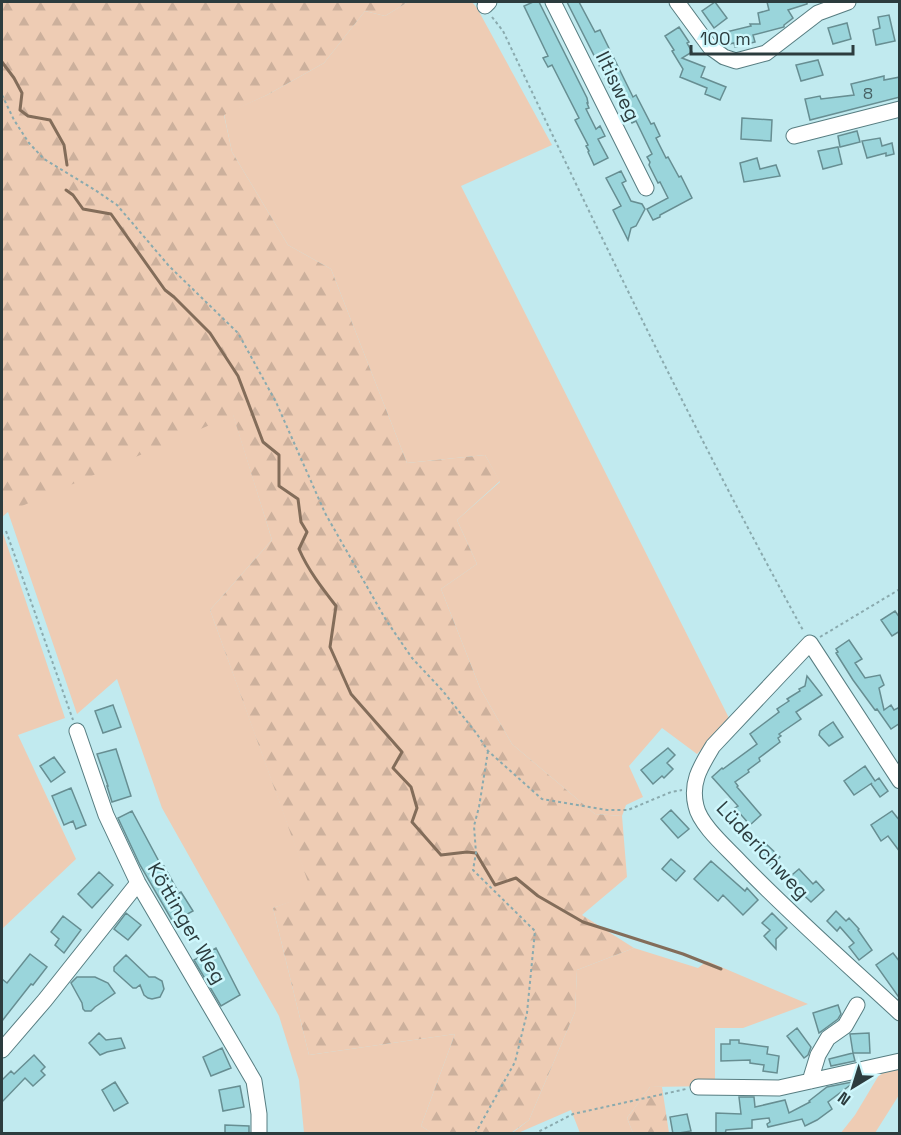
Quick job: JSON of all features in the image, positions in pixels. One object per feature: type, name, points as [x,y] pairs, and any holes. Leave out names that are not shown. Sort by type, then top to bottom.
[{"type":"street","name":"Iltisweg","points":[[554,2],[646,189]]},
{"type":"street","points":[[677,2],[710,47],[724,57],[736,61],[766,53],[818,13],[848,2]]},
{"type":"street","points":[[794,136],[900,109]]},
{"type":"street","points":[[693,787],[701,765],[712,746],[810,643],[900,781]]},
{"type":"street","name":"Köttinger Weg","points":[[77,731],[106,815],[138,883],[254,1080],[260,1134]]},
{"type":"street","name":"Lüderichweg","points":[[693,787],[696,808],[710,831],[779,902],[900,1013]]},
{"type":"street","points":[[2,1050],[138,883]]},
{"type":"street","points":[[810,1081],[818,1055],[828,1038],[845,1026],[857,1005]]},
{"type":"street","points":[[698,1087],[779,1088],[900,1061]]},
{"type":"path","points":[[487,4],[503,31],[614,263],[742,516],[810,643],[900,589]]},
{"type":"path","points":[[2,95],[29,143],[44,159],[117,205],[169,266],[238,333],[276,402],[325,513],[386,620],[412,658],[442,690],[488,751],[542,799],[607,810],[628,810],[671,792],[693,787]]},
{"type":"path","points":[[6,531],[77,731]]},
{"type":"path","points":[[475,1134],[514,1062],[527,1012],[535,931],[473,870],[476,854],[474,826],[488,751]]},
{"type":"path","points":[[534,1134],[573,1114],[698,1087]]},
{"type":"green space","points":[[2,2],[408,2],[385,16],[365,11],[324,63],[267,95],[224,115],[232,152],[288,245],[331,269],[407,463],[485,455],[500,481],[457,520],[477,564],[441,589],[480,688],[512,744],[595,814],[622,816],[627,877],[582,915],[634,948],[577,970],[575,1012],[529,1120],[511,1133],[432,1133],[421,1126],[455,1034],[309,1055],[273,908],[312,893],[210,610],[272,540],[233,415],[8,512],[2,497]]},
{"type":"green space","points":[[408,2],[472,2],[552,145],[461,186],[730,720],[697,754],[662,728],[629,766],[643,797],[626,805],[622,816],[595,814],[512,744],[480,688],[441,589],[477,564],[457,520],[500,482],[485,455],[407,463],[331,269],[288,245],[232,152],[224,114],[267,95],[324,63],[365,11],[385,16]]},
{"type":"green space","points":[[233,414],[272,540],[210,610],[313,894],[273,908],[309,1055],[455,1034],[421,1126],[432,1133],[304,1133],[299,1080],[279,1016],[162,808],[117,679],[77,714],[8,512],[2,517],[2,497],[8,511]]},
{"type":"green space","points":[[2,530],[65,718],[18,735],[76,859],[2,929]]},
{"type":"green space","points":[[634,948],[698,968],[707,961],[808,1004],[743,1028],[715,1028],[715,1086],[650,1087],[627,1118],[633,1133],[580,1133],[571,1110],[511,1134],[529,1120],[575,1012],[577,970]]},
{"type":"green space","points":[[882,1070],[899,1070],[899,1095],[875,1133],[840,1134],[855,1115]]},
{"type":"green space","points":[[650,1087],[662,1087],[669,1133],[633,1133],[627,1118]]},
{"type":"building","points":[[539,2],[587,98],[589,108],[586,109],[596,129],[600,126],[605,136],[598,139],[608,158],[594,165],[586,146],[588,145],[575,120],[579,118],[552,65],[548,67],[543,58],[548,56],[524,6]]},
{"type":"building","points":[[567,2],[579,2],[595,32],[600,30],[633,97],[636,95],[651,124],[654,123],[660,136],[656,138],[666,158],[668,157],[679,177],[681,176],[692,198],[653,220],[647,209],[668,198],[649,165],[647,157],[652,154],[636,121],[632,123],[625,107],[614,90],[612,91]]},
{"type":"building","points":[[715,2],[727,18],[714,28],[702,11]]},
{"type":"building","points":[[767,2],[807,2],[807,4],[788,10],[793,18],[784,27],[753,35],[755,42],[735,47],[734,43],[729,44],[726,32],[751,26],[750,24],[760,24],[758,13],[769,10]]},
{"type":"building","points":[[889,15],[895,41],[876,45],[873,30],[880,28],[878,17]]},
{"type":"building","points":[[847,23],[851,39],[833,44],[828,28]]},
{"type":"building","points":[[679,27],[689,42],[687,43],[692,52],[682,58],[705,67],[701,77],[726,87],[720,100],[705,94],[707,88],[680,77],[683,69],[665,36]]},
{"type":"building","points":[[818,60],[823,75],[801,81],[796,65]]},
{"type":"building","points":[[884,76],[884,80],[900,77],[900,97],[810,120],[805,99],[854,95],[851,84]]},
{"type":"building","points":[[742,118],[772,120],[771,141],[741,139]]},
{"type":"building","points":[[857,131],[860,142],[840,147],[838,136]]},
{"type":"building","points":[[880,138],[882,146],[892,143],[894,154],[886,156],[886,153],[867,158],[862,141]]},
{"type":"building","points":[[838,147],[842,164],[823,169],[818,151]]},
{"type":"building","points":[[757,158],[760,169],[776,165],[780,176],[744,182],[740,163]]},
{"type":"building","points":[[621,171],[626,181],[622,183],[631,201],[642,204],[645,209],[636,226],[631,228],[628,240],[613,210],[621,206],[606,178]]},
{"type":"building","points":[[895,611],[900,618],[900,631],[892,636],[881,620]]},
{"type":"building","points":[[849,640],[862,659],[855,663],[865,678],[880,675],[884,685],[879,688],[884,710],[891,705],[894,710],[900,707],[900,723],[891,729],[853,680],[836,653],[838,652],[836,649]]},
{"type":"building","points":[[807,676],[822,695],[796,712],[801,719],[779,734],[780,742],[759,758],[760,761],[748,770],[749,772],[735,782],[761,815],[750,825],[735,808],[738,806],[712,777],[757,744],[750,734],[779,712],[777,709],[789,701],[787,699],[805,686]]},
{"type":"building","points":[[113,705],[121,727],[103,733],[95,711]]},
{"type":"building","points":[[833,722],[843,737],[829,746],[819,735],[820,731]]},
{"type":"building","points":[[668,748],[675,755],[667,763],[673,769],[653,784],[641,770]]},
{"type":"building","points":[[116,749],[131,796],[112,802],[97,754]]},
{"type":"building","points":[[54,757],[65,772],[51,782],[40,766]]},
{"type":"building","points":[[865,766],[875,781],[879,778],[888,791],[880,797],[872,783],[854,795],[844,781]]},
{"type":"building","points":[[71,788],[86,825],[76,829],[73,821],[64,825],[52,796]]},
{"type":"building","points":[[671,810],[689,829],[678,838],[661,819]]},
{"type":"building","points":[[132,811],[162,867],[164,866],[179,893],[181,892],[193,911],[173,922],[140,865],[118,818]]},
{"type":"building","points":[[892,811],[900,821],[900,852],[888,836],[881,841],[871,825]]},
{"type":"building","points":[[765,843],[780,857],[771,866],[756,852]]},
{"type":"building","points":[[671,859],[685,871],[676,881],[662,869]]},
{"type":"building","points":[[711,861],[745,891],[747,888],[758,900],[743,915],[723,895],[718,901],[694,879]]},
{"type":"building","points":[[799,869],[813,884],[816,881],[824,890],[811,902],[786,880]]},
{"type":"building","points":[[99,872],[113,885],[92,908],[78,894]]},
{"type":"building","points":[[836,911],[846,921],[849,918],[872,950],[859,960],[849,947],[854,943],[840,927],[837,931],[827,921]]},
{"type":"building","points":[[126,913],[141,925],[128,940],[114,929]]},
{"type":"building","points":[[772,913],[787,928],[776,939],[776,949],[764,936],[770,930],[762,923]]},
{"type":"building","points":[[63,916],[81,930],[64,953],[55,945],[59,939],[51,932]]},
{"type":"building","points":[[216,948],[240,995],[221,1006],[194,960]]},
{"type":"building","points":[[893,953],[900,962],[900,999],[876,965]]},
{"type":"building","points":[[30,954],[47,967],[2,1021],[2,979],[7,983]]},
{"type":"building","points":[[126,955],[149,977],[162,981],[164,989],[160,997],[148,998],[144,995],[140,985],[133,988],[114,971],[114,967]]},
{"type":"building","points":[[77,977],[95,977],[108,983],[115,993],[91,1011],[85,1011],[71,983]]},
{"type":"building","points":[[838,1005],[841,1014],[838,1019],[819,1033],[813,1013]]},
{"type":"building","points":[[797,1028],[811,1047],[804,1058],[787,1036]]},
{"type":"building","points":[[99,1033],[106,1040],[121,1038],[125,1048],[100,1055],[89,1043]]},
{"type":"building","points":[[869,1033],[870,1053],[853,1053],[850,1034]]},
{"type":"building","points":[[730,1040],[768,1047],[767,1054],[779,1056],[777,1073],[763,1071],[764,1065],[750,1063],[750,1060],[721,1061],[721,1044],[730,1044]]},
{"type":"building","points":[[222,1048],[231,1068],[211,1076],[203,1057]]},
{"type":"building","points":[[853,1053],[855,1061],[831,1066],[829,1059]]},
{"type":"building","points":[[34,1055],[45,1067],[41,1071],[45,1075],[33,1086],[25,1078],[2,1102],[2,1080],[11,1071],[14,1074]]},
{"type":"building","points":[[115,1082],[128,1103],[114,1111],[102,1090]]},
{"type":"building","points":[[852,1082],[828,1102],[832,1109],[805,1126],[802,1119],[768,1127],[769,1118],[752,1120],[752,1128],[726,1130],[725,1134],[716,1134],[716,1113],[741,1114],[739,1097],[754,1097],[755,1107],[785,1100],[789,1113],[810,1102],[827,1087]]},
{"type":"building","points":[[240,1086],[244,1107],[223,1111],[219,1090]]},
{"type":"building","points":[[687,1114],[691,1131],[673,1134],[670,1117]]},
{"type":"building","points":[[225,1125],[249,1126],[249,1134],[225,1134]]},
{"type":"waterway","points":[[2,62],[22,93],[20,110],[28,116],[50,120],[64,145],[67,165]]},
{"type":"waterway","points":[[66,190],[73,195],[83,209],[111,214],[165,290],[210,333],[238,376],[263,442],[279,455],[279,486],[298,499],[301,522],[307,532],[299,549],[311,572],[336,606],[330,647],[351,694],[402,752],[393,768],[411,787],[417,808],[412,822],[441,855],[476,853],[495,885],[516,878],[538,896],[583,922],[683,954],[721,969]]}]
